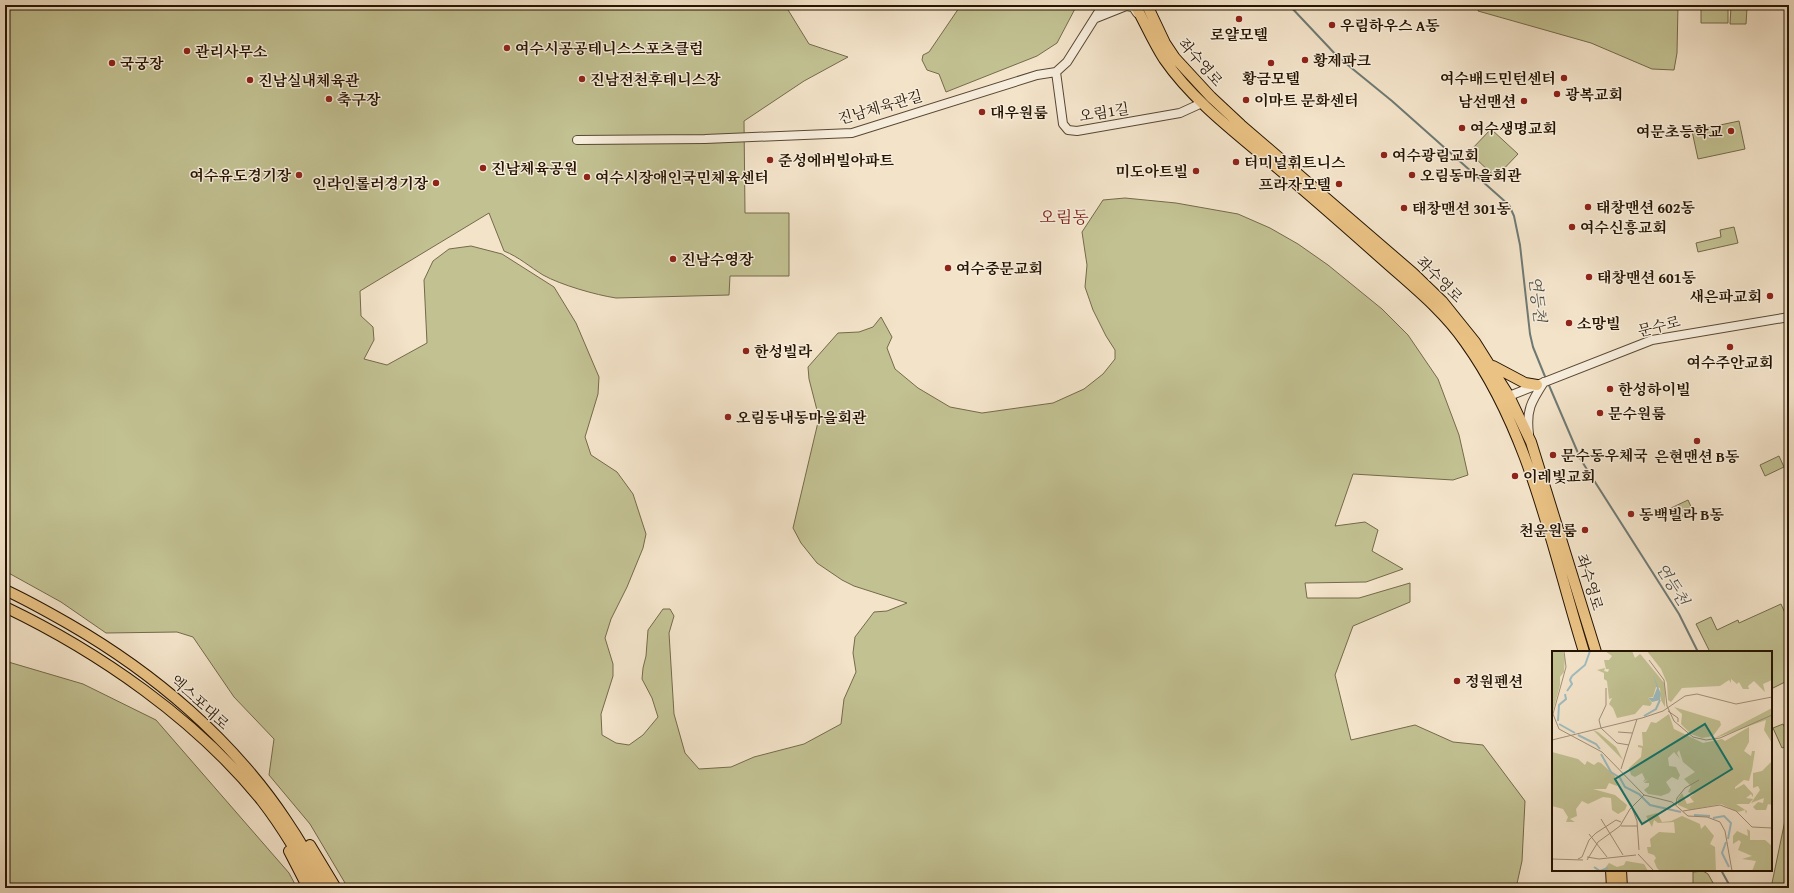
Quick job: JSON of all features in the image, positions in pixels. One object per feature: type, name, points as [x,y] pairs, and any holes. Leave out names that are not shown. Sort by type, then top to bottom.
[{"type":"main road","name":"좌수영로","points":[[1136,5],[1155,44],[1177,75],[1202,104],[1238,129],[1318,190],[1423,282],[1460,322],[1490,370],[1504,398],[1534,483],[1584,651]]},
{"type":"main road","name":"좌수영로","points":[[1147,5],[1165,43],[1176,58],[1238,129]]},
{"type":"main road","points":[[1490,370],[1520,382],[1540,384]]},
{"type":"main road","name":"좌수영로","points":[[1504,398],[1520,417],[1531,442],[1596,651]]},
{"type":"main road","name":"엑스포대로","points":[[5,590],[90,636],[153,680],[206,725],[248,770],[326,888]]},
{"type":"main road","name":"엑스포대로","points":[[5,607],[74,643],[109,666],[165,708],[227,762],[282,821],[317,888]]},
{"type":"main road","points":[[282,821],[284,842],[308,888]]},
{"type":"main road","points":[[282,821],[312,848],[336,888]]},
{"type":"main road","points":[[1611,871],[1612,888]]},
{"type":"main road","points":[[1621,871],[1622,888]]},
{"type":"street","points":[[1056,72],[1066,62],[1096,18],[1103,5]]},
{"type":"street","points":[[1096,18],[1125,6],[1132,7],[1155,44]]},
{"type":"street","name":"오림1길","points":[[1056,72],[1063,124],[1068,130],[1077,131],[1187,112],[1202,104]]},
{"type":"street","name":"진남체육관길","points":[[577,140],[705,139],[852,133],[1023,80],[1056,72]]},
{"type":"street","points":[[1772,319],[1789,313]]},
{"type":"street","points":[[1772,319],[1789,317]]},
{"type":"street","name":"문수로","points":[[1540,384],[1652,340],[1772,319]]},
{"type":"street","points":[[1504,398],[1540,384]]},
{"type":"street","points":[[1531,442],[1528,410],[1540,384]]},
{"type":"shaded area","points":[[5,5],[785,5],[809,44],[848,57],[804,81],[744,121],[745,213],[789,213],[789,276],[730,276],[729,295],[608,297],[550,279],[515,256],[504,251],[489,213],[360,291],[361,316],[373,327],[374,340],[364,359],[387,365],[427,343],[424,280],[433,261],[449,249],[471,246],[502,254],[554,287],[576,323],[599,377],[598,394],[585,437],[591,455],[617,472],[633,494],[646,534],[643,548],[627,587],[611,619],[605,638],[613,664],[613,676],[601,714],[602,735],[616,743],[629,745],[643,735],[658,717],[652,698],[642,679],[643,668],[646,656],[648,630],[663,609],[670,609],[674,616],[669,633],[674,714],[685,753],[699,769],[731,767],[754,757],[804,744],[841,724],[844,699],[856,672],[853,653],[855,637],[874,612],[887,611],[907,603],[854,586],[842,580],[817,563],[801,543],[793,528],[819,418],[809,379],[808,367],[838,333],[859,332],[873,327],[881,317],[892,337],[887,348],[895,369],[918,388],[950,407],[982,413],[1053,403],[1084,389],[1103,374],[1115,359],[1115,350],[1093,310],[1085,287],[1087,265],[1082,232],[1103,200],[1125,198],[1176,203],[1238,214],[1270,228],[1298,244],[1328,265],[1382,309],[1408,335],[1438,379],[1459,435],[1468,475],[1453,480],[1353,474],[1335,526],[1365,522],[1378,530],[1372,551],[1403,569],[1366,582],[1305,583],[1307,598],[1359,598],[1410,583],[1410,602],[1353,626],[1335,675],[1351,740],[1415,725],[1453,742],[1483,745],[1525,801],[1522,861],[1516,888],[348,888],[310,824],[269,775],[274,739],[234,697],[193,637],[177,632],[106,633],[61,602],[5,571]]},
{"type":"shaded area","points":[[961,5],[1077,5],[1057,43],[1037,56],[946,92],[939,74],[927,70],[922,60],[923,55],[929,52]]},
{"type":"shaded area","points":[[1479,5],[1678,5],[1677,53],[1674,70],[1652,69],[1591,43],[1478,11]]},
{"type":"shaded area","points":[[1701,6],[1728,7],[1728,23],[1701,23]]},
{"type":"shaded area","points":[[1731,7],[1747,8],[1746,24],[1730,24]]},
{"type":"shaded area","points":[[1739,121],[1745,149],[1698,159],[1692,131]]},
{"type":"shaded area","points":[[1491,129],[1518,154],[1497,176],[1494,176],[1471,154],[1471,150]]},
{"type":"shaded area","points":[[1734,227],[1738,243],[1698,252],[1696,243],[1721,237],[1720,230]]},
{"type":"shaded area","points":[[1779,456],[1784,467],[1765,476],[1760,465]]},
{"type":"shaded area","points":[[1688,500],[1693,511],[1676,519],[1671,508]]},
{"type":"shaded area","points":[[1781,604],[1789,622],[1789,680],[1772,688],[1772,651],[1710,651],[1696,624],[1711,617],[1717,630],[1738,620],[1739,623]]},
{"type":"shaded area","points":[[5,661],[83,684],[156,720],[289,873],[297,888],[5,888]]},
{"type":"shaded area","points":[[1783,724],[1789,737],[1789,745],[1782,748],[1773,728]]},
{"type":"shaded area","points":[[1789,801],[1789,888],[1771,888]]},
{"type":"shaded area","points":[[1703,871],[1708,874],[1716,888],[1693,888],[1693,872]]},
{"type":"waterway","name":"연등천","points":[[1289,5],[1338,57],[1392,101],[1509,205],[1514,216],[1520,245],[1530,334],[1533,347],[1546,379]]},
{"type":"waterway","name":"연등천","points":[[1548,383],[1581,460],[1679,614],[1698,651]]},
{"type":"waterway","name":"연등천","points":[[1722,871],[1731,888]]},
{"type":"place","name":"로얄모텔","points":[[1239,19]]},
{"type":"place","name":"우림하우스 A동","points":[[1332,25]]},
{"type":"place","name":"여수시공공테니스스포츠클럽","points":[[507,48]]},
{"type":"place","name":"관리사무소","points":[[187,51]]},
{"type":"place","name":"황제파크","points":[[1305,60]]},
{"type":"place","name":"국궁장","points":[[112,63]]},
{"type":"place","name":"황금모텔","points":[[1271,63]]},
{"type":"place","name":"여수배드민턴센터","points":[[1564,78]]},
{"type":"place","name":"진남전천후테니스장","points":[[582,79]]},
{"type":"place","name":"진남실내체육관","points":[[250,80]]},
{"type":"place","name":"광복교회","points":[[1557,94]]},
{"type":"place","name":"축구장","points":[[329,99]]},
{"type":"place","name":"이마트 문화센터","points":[[1246,100]]},
{"type":"place","name":"남선맨션","points":[[1524,101]]},
{"type":"place","name":"대우원룸","points":[[982,112]]},
{"type":"place","name":"여수생명교회","points":[[1462,128]]},
{"type":"place","name":"여문초등학교","points":[[1731,131]]},
{"type":"place","name":"여수광림교회","points":[[1384,155]]},
{"type":"place","name":"준성에버빌아파트","points":[[770,160]]},
{"type":"place","name":"터미널휘트니스","points":[[1236,162]]},
{"type":"place","name":"진남체육공원","points":[[483,168]]},
{"type":"place","name":"미도아트빌","points":[[1196,171]]},
{"type":"place","name":"여수유도경기장","points":[[299,175]]},
{"type":"place","name":"오림동마을회관","points":[[1412,175]]},
{"type":"place","name":"여수시장애인국민체육센터","points":[[587,177]]},
{"type":"place","name":"인라인롤러경기장","points":[[436,183]]},
{"type":"place","name":"프라자모텔","points":[[1339,184]]},
{"type":"place","name":"태창맨션 602동","points":[[1588,207]]},
{"type":"place","name":"태창맨션 301동","points":[[1404,208]]},
{"type":"place","name":"여수신흥교회","points":[[1572,227]]},
{"type":"place","name":"진남수영장","points":[[673,259]]},
{"type":"place","name":"여수중문교회","points":[[948,268]]},
{"type":"place","name":"태창맨션 601동","points":[[1589,277]]},
{"type":"place","name":"새은파교회","points":[[1770,296]]},
{"type":"place","name":"소망빌","points":[[1569,323]]},
{"type":"place","name":"여수주안교회","points":[[1730,347]]},
{"type":"place","name":"한성빌라","points":[[746,351]]},
{"type":"place","name":"한성하이빌","points":[[1610,389]]},
{"type":"place","name":"문수원룸","points":[[1600,413]]},
{"type":"place","name":"오림동내동마을회관","points":[[728,417]]},
{"type":"place","name":"은현맨션 B동","points":[[1697,441]]},
{"type":"place","name":"문수동우체국","points":[[1553,455]]},
{"type":"place","name":"이레빛교회","points":[[1515,476]]},
{"type":"place","name":"동백빌라 B동","points":[[1631,514]]},
{"type":"place","name":"천운원룸","points":[[1585,530]]},
{"type":"place","name":"정원펜션","points":[[1457,681]]},
{"type":"district","name":"오림동","points":[[1064,216]]}]
